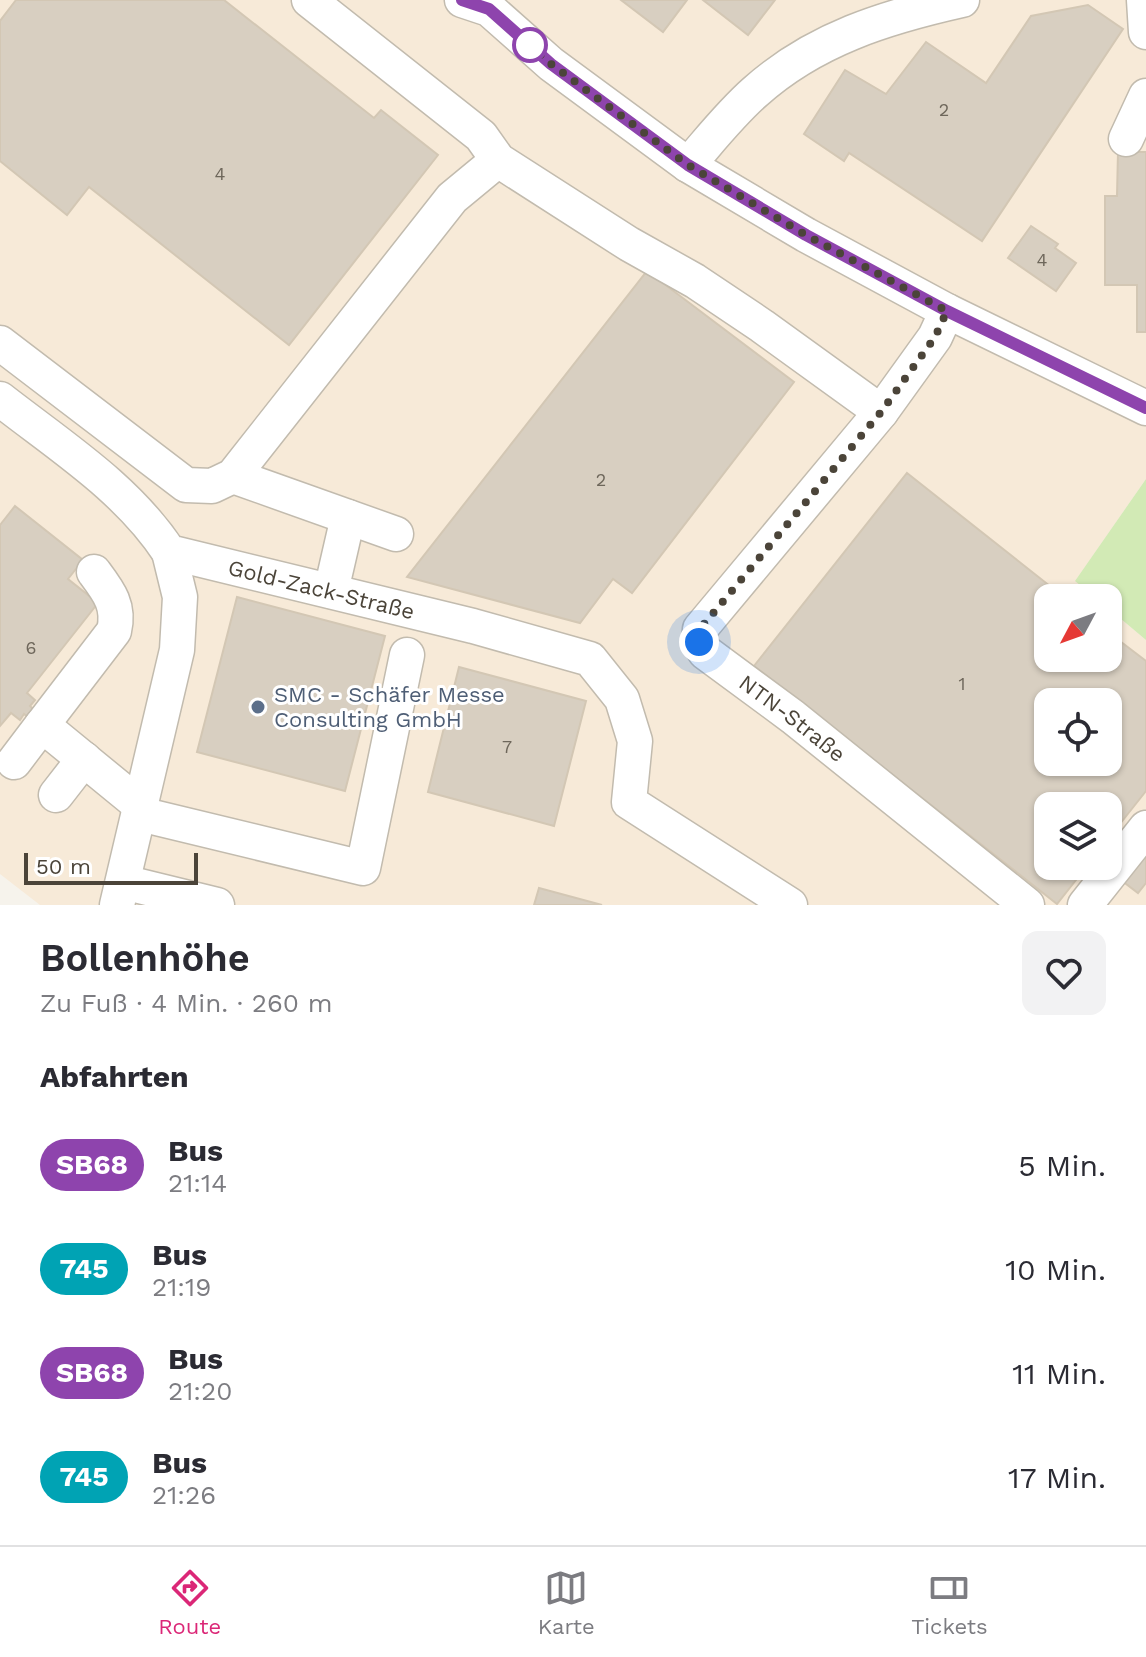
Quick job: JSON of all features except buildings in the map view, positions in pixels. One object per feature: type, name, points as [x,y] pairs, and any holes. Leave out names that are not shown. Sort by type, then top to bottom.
[{"type":"street","points":[[309,0],[481,136],[498,160],[629,244],[695,281],[881,412]]},
{"type":"street","points":[[688,165],[739,107],[775,76],[843,35],[869,11],[962,0]]},
{"type":"street","points":[[1144,0],[1146,32]]},
{"type":"street","points":[[479,3],[551,64],[688,165],[806,235],[947,311],[1146,408]]},
{"type":"street","points":[[1126,139],[1146,96]]},
{"type":"street","points":[[0,343],[186,485],[212,486],[233,476],[452,198],[498,160]]},
{"type":"street","name":"NTN-Straße","points":[[947,311],[935,337],[881,412],[700,629],[699,642],[705,652],[793,717],[1027,905]]},
{"type":"street","points":[[0,399],[128,499],[152,526],[169,552],[180,597],[177,650],[120,893],[217,905]]},
{"type":"street","points":[[233,476],[396,534]]},
{"type":"street","points":[[331,591],[348,517]]},
{"type":"street","name":"Gold-Zack-Straße","points":[[169,552],[473,626],[590,659],[622,699],[635,741],[629,802],[790,905]]},
{"type":"street","points":[[14,762],[114,631],[117,617],[113,597],[94,572]]},
{"type":"street","points":[[42,725],[84,759],[139,817],[363,868],[407,655]]},
{"type":"street","points":[[56,795],[84,759]]},
{"type":"street","points":[[1085,905],[1146,828]]},
{"type":"shaded area","points":[[0,0],[1146,0],[1146,479],[1076,580],[1080,584],[1034,584],[1034,672],[1122,672],[1122,620],[1146,640],[1146,905],[40,905],[0,874]]},
{"type":"green space","points":[[1146,479],[1146,640],[1122,620],[1122,584],[1079,584],[1075,581]]},
{"type":"bus line","name":"SB68","points":[[462,0],[489,9],[551,64],[688,165],[806,235],[947,311],[1146,408]]},
{"type":"place","name":"SMC - Schäfer Messe Consulting GmbH","points":[[258,707]]},
{"type":"route","points":[[530,45],[551,64],[688,165],[806,235],[947,311],[935,337],[901,387],[700,629],[699,642]]}]
